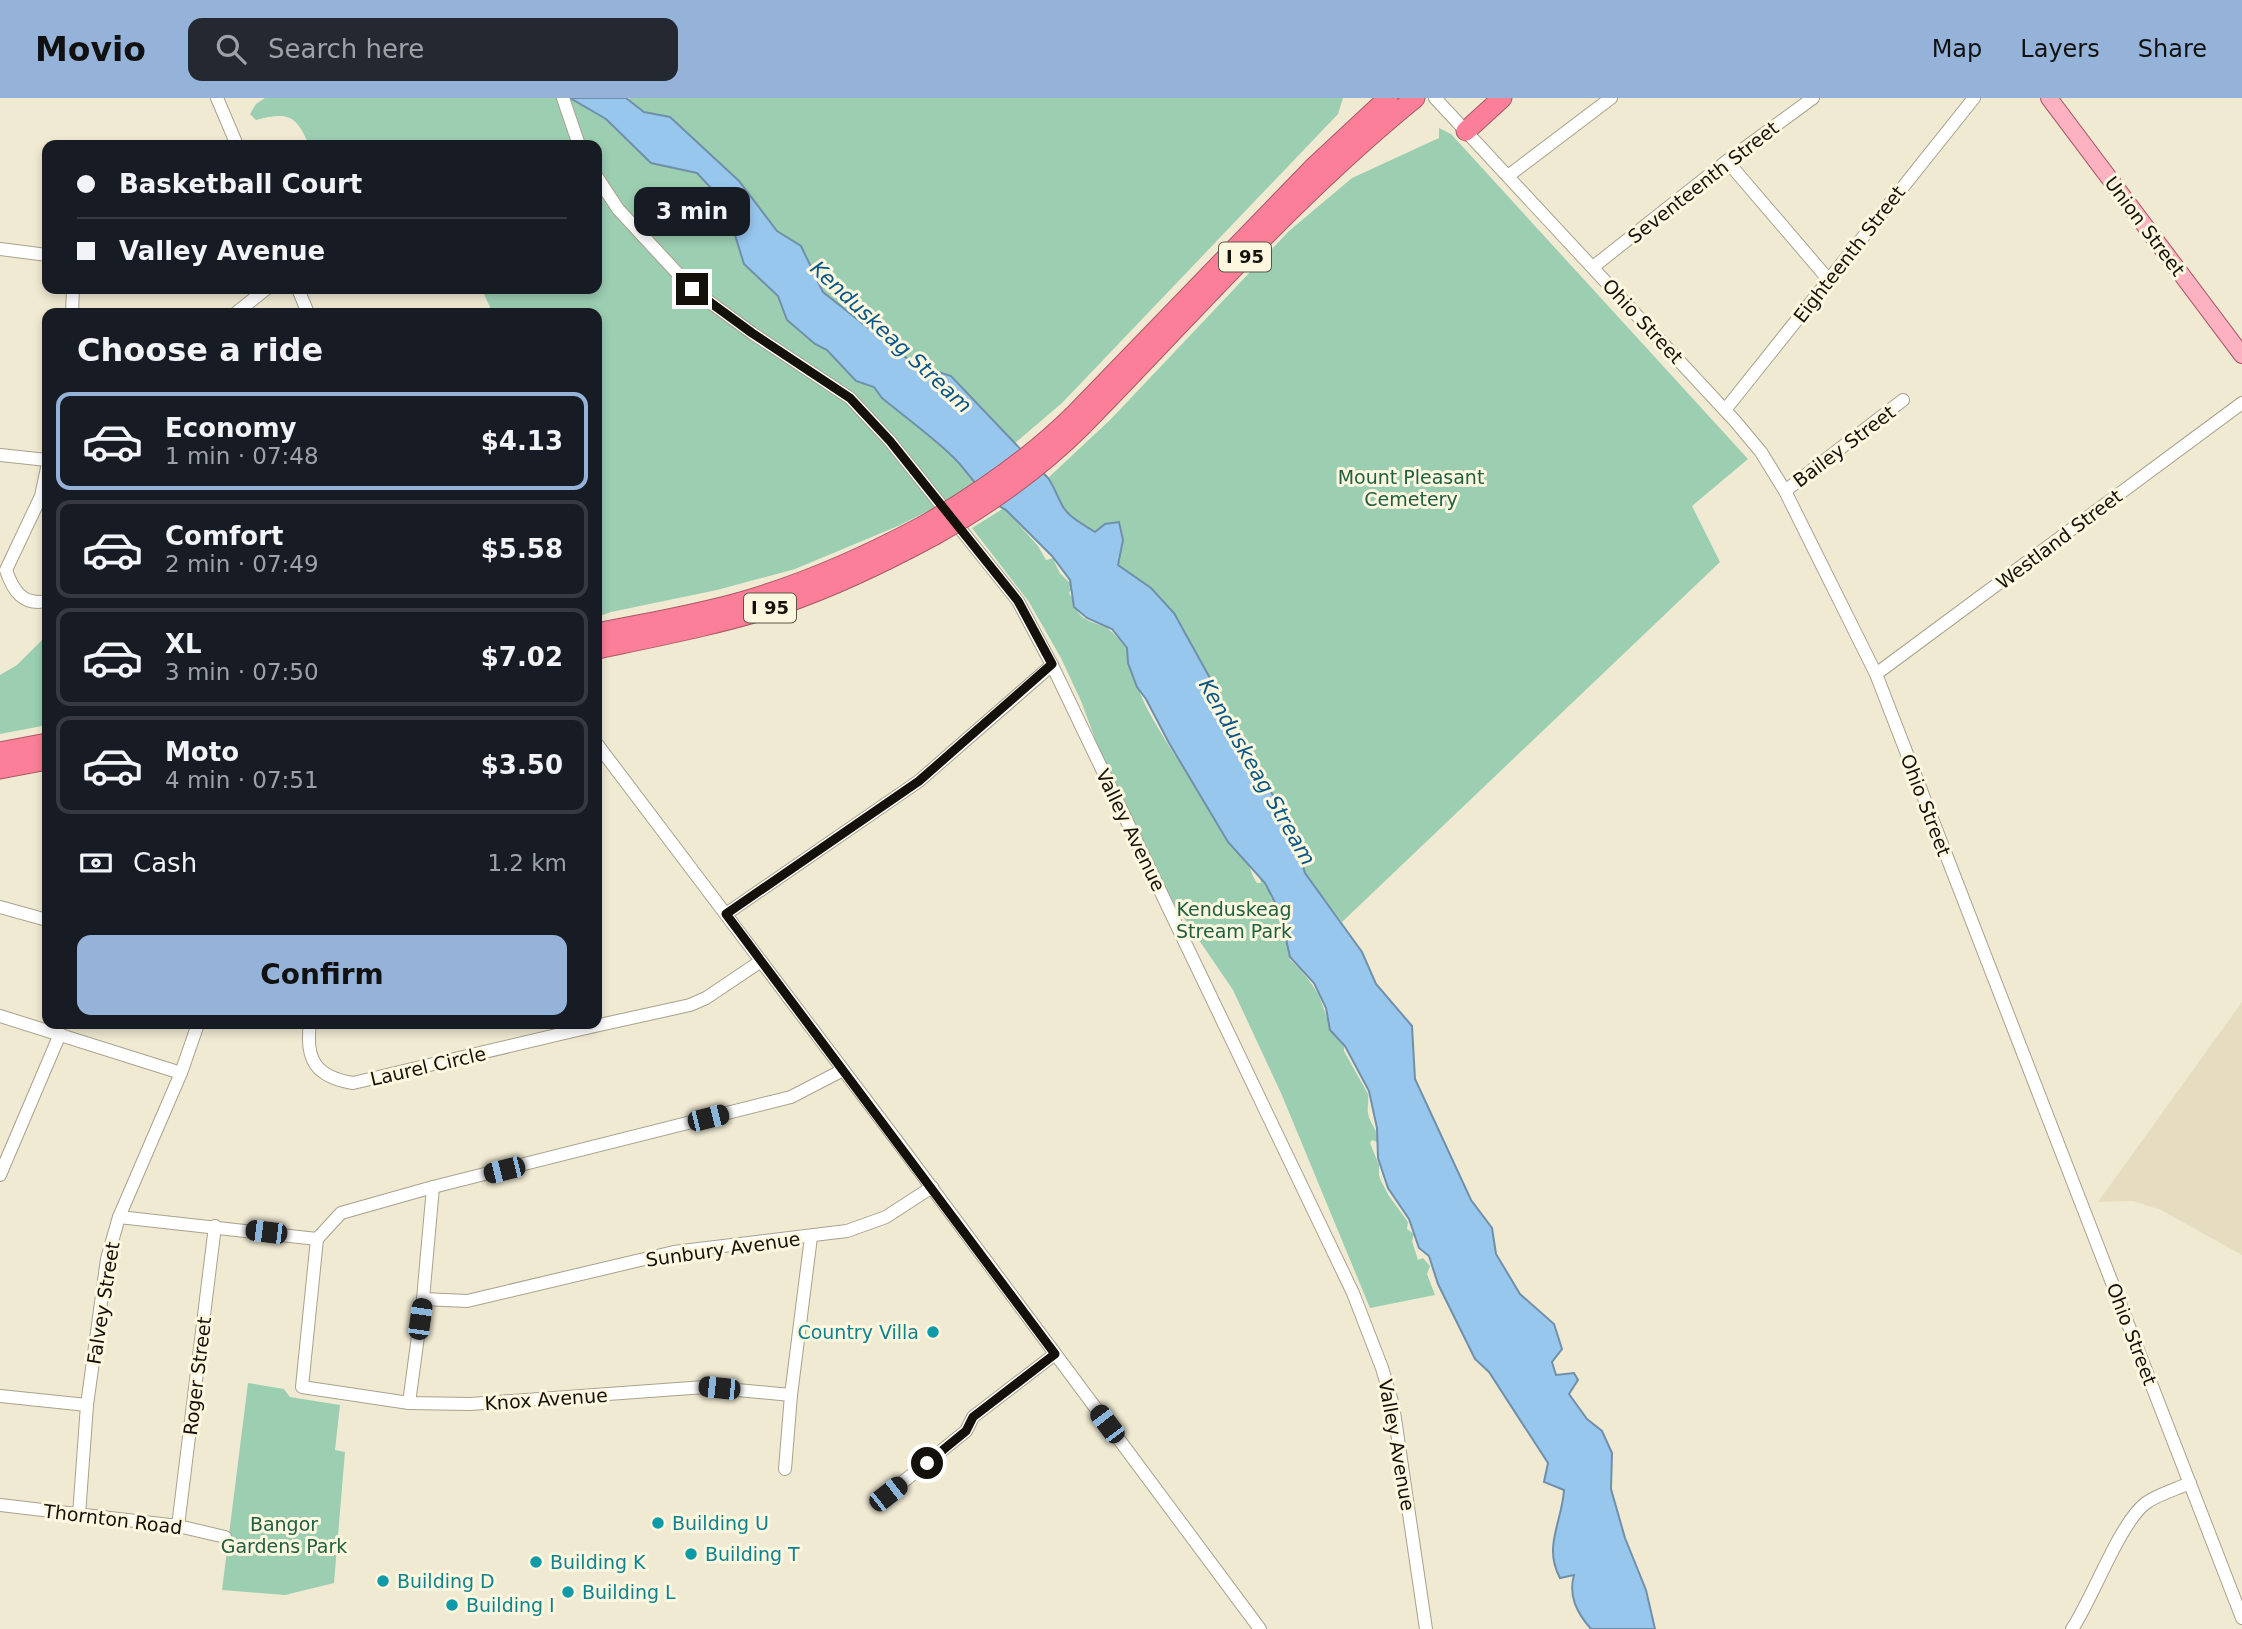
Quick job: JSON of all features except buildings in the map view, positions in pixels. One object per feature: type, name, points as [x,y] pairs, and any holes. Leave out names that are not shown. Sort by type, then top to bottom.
[{"type":"highway","name":"I 95","points":[[1078,421],[1301,180],[1388,98]]},
{"type":"highway","name":"I 95","points":[[602,648],[694,629],[786,603],[850,578],[928,531],[966,500],[1078,421],[1311,190],[1415,98]]},
{"type":"highway","points":[[1466,131],[1502,98]]},
{"type":"highway","points":[[1311,190],[1407,113],[1438,102]]},
{"type":"highway","name":"I 95","points":[[602,632],[693,614],[775,592],[928,531]]},
{"type":"highway","points":[[0,752],[42,744]]},
{"type":"highway","points":[[0,769],[42,761]]},
{"type":"main road","name":"Union Street","points":[[2049,98],[2242,355]]},
{"type":"street","points":[[217,98],[235,140]]},
{"type":"street","points":[[563,98],[577,140]]},
{"type":"street","points":[[1508,176],[1611,98]]},
{"type":"street","name":"Seventeenth Street","points":[[1593,267],[1814,98]]},
{"type":"street","name":"Eighteenth Street","points":[[1725,410],[1974,98]]},
{"type":"street","name":"Ohio Street","points":[[1438,102],[1725,410],[1756,446],[1785,491],[1876,674],[2242,1618]]},
{"type":"street","points":[[1727,162],[1828,279]]},
{"type":"street","name":"Valley Avenue","points":[[602,185],[618,209],[692,289],[752,333],[850,398],[890,441],[1018,601],[1052,664],[1353,1293],[1371,1337],[1395,1417],[1426,1629]]},
{"type":"street","points":[[0,249],[42,254]]},
{"type":"street","points":[[242,308],[260,294]]},
{"type":"street","name":"Bailey Street","points":[[1785,491],[1903,400]]},
{"type":"street","name":"Westland Street","points":[[1876,674],[2242,403]]},
{"type":"street","points":[[0,455],[42,459]]},
{"type":"street","points":[[42,491],[6,570],[18,596],[28,602],[42,601]]},
{"type":"street","points":[[726,914],[919,781],[1052,664]]},
{"type":"street","points":[[602,751],[1260,1629]]},
{"type":"street","points":[[0,907],[42,919]]},
{"type":"street","name":"Laurel Circle","points":[[602,1023],[690,1005],[706,998],[761,961]]},
{"type":"street","points":[[0,1016],[42,1029]]},
{"type":"street","points":[[43,1029],[181,1073]]},
{"type":"street","name":"Falvey Street","points":[[79,1515],[87,1405],[107,1259],[120,1217],[181,1073],[196,1029]]},
{"type":"street","name":"Laurel Circle","points":[[309,1029],[307,1042],[311,1058],[321,1072],[337,1081],[353,1083],[573,1029]]},
{"type":"street","points":[[0,1175],[60,1034]]},
{"type":"street","points":[[120,1217],[317,1239],[341,1213],[433,1187],[790,1097],[843,1070]]},
{"type":"street","points":[[409,1403],[423,1299],[433,1187]]},
{"type":"street","name":"Sunbury Avenue","points":[[423,1299],[467,1301],[674,1252],[811,1237],[866,1226],[896,1212],[932,1188]]},
{"type":"street","name":"Roger Street","points":[[178,1526],[215,1226]]},
{"type":"street","points":[[785,1469],[791,1395],[811,1237]]},
{"type":"street","name":"Knox Avenue","points":[[317,1239],[302,1387],[409,1403],[470,1404],[705,1387],[791,1395]]},
{"type":"street","points":[[888,1494],[966,1431],[973,1417],[1055,1354]]},
{"type":"street","points":[[0,1396],[87,1405]]},
{"type":"street","points":[[2072,1629],[2086,1608],[2133,1516],[2147,1502],[2190,1483]]},
{"type":"street","name":"Thornton Road","points":[[0,1506],[178,1526],[225,1537]]},
{"type":"shaded area","points":[[2242,1002],[2242,1255],[2161,1210],[2133,1201],[2098,1202]]},
{"type":"green space","points":[[265,98],[570,98],[606,119],[660,165],[697,173],[725,203],[744,263],[778,296],[787,320],[815,344],[827,349],[856,381],[874,386],[883,398],[953,456],[975,484],[898,526],[795,569],[717,590],[602,615],[602,308],[490,308],[484,294],[602,294],[602,140],[307,140],[299,126],[289,118],[275,116],[256,120],[250,114],[256,104]]},
{"type":"green space","points":[[630,98],[1343,98],[1338,114],[1062,403],[1014,444],[951,376],[914,364],[823,292],[801,246],[777,231],[739,181],[670,117],[644,112],[628,101]]},
{"type":"green space","name":"Mount Pleasant Cemetery","points":[[1439,128],[1451,134],[1748,459],[1692,506],[1720,562],[1342,922],[1305,873],[1293,833],[1260,771],[1228,732],[1211,680],[1174,613],[1151,588],[1118,565],[1123,540],[1105,524],[1096,532],[1072,516],[1064,509],[1048,478],[1111,419],[1289,231],[1352,178],[1439,138]]},
{"type":"green space","name":"Kenduskeag Stream Park","points":[[1004,508],[1038,546],[1046,560],[1056,560],[1054,561],[1060,573],[1073,586],[1069,593],[1080,615],[1108,629],[1126,648],[1130,647],[1141,695],[1148,710],[1229,842],[1246,860],[1257,883],[1261,883],[1260,877],[1265,881],[1271,898],[1277,902],[1285,928],[1283,935],[1286,936],[1290,960],[1316,990],[1331,1027],[1344,1044],[1344,1051],[1368,1094],[1368,1113],[1377,1138],[1377,1142],[1372,1140],[1370,1143],[1379,1165],[1381,1181],[1408,1222],[1407,1229],[1414,1234],[1412,1241],[1418,1260],[1423,1258],[1430,1266],[1427,1274],[1435,1295],[1370,1308],[1281,1093],[1233,990],[1169,896],[1138,837],[1061,658],[1029,602],[972,528]]},
{"type":"green space","points":[[42,640],[42,726],[0,734],[0,675],[17,665]]},
{"type":"green space","name":"Bangor Gardens Park","points":[[248,1383],[284,1389],[290,1397],[340,1405],[335,1450],[345,1452],[334,1583],[285,1595],[222,1590]]},
{"type":"water","name":"Kenduskeag Stream","points":[[570,98],[626,98],[644,112],[670,117],[739,181],[777,231],[801,246],[823,292],[914,364],[951,376],[1048,478],[1071,516],[1095,532],[1105,524],[1119,522],[1123,540],[1118,565],[1151,588],[1174,613],[1211,680],[1228,732],[1260,771],[1293,833],[1305,873],[1362,952],[1376,984],[1412,1026],[1415,1079],[1471,1200],[1492,1228],[1496,1254],[1520,1294],[1554,1324],[1562,1349],[1552,1362],[1556,1375],[1574,1373],[1578,1380],[1569,1394],[1587,1419],[1602,1431],[1612,1453],[1611,1489],[1625,1538],[1646,1590],[1655,1629],[1591,1629],[1575,1604],[1572,1590],[1574,1575],[1560,1578],[1555,1567],[1553,1545],[1564,1490],[1544,1482],[1548,1463],[1489,1372],[1475,1359],[1438,1284],[1429,1256],[1419,1248],[1409,1219],[1388,1188],[1378,1158],[1377,1128],[1369,1091],[1345,1046],[1330,1030],[1326,1008],[1314,983],[1290,957],[1280,912],[1265,883],[1228,842],[1137,687],[1128,663],[1127,648],[1112,629],[1087,618],[1074,607],[1070,580],[1052,556],[1006,510],[983,492],[951,455],[882,398],[874,387],[856,381],[827,350],[815,344],[787,320],[778,296],[744,264],[725,203],[697,173],[651,163],[606,119]]},
{"type":"place","name":"Country Villa","points":[[933,1332]]},
{"type":"place","name":"Building U","points":[[658,1523]]},
{"type":"place","name":"Building T","points":[[691,1554]]},
{"type":"place","name":"Building K","points":[[536,1562]]},
{"type":"place","name":"Building D","points":[[383,1581]]},
{"type":"place","name":"Building L","points":[[568,1592]]},
{"type":"place","name":"Building I","points":[[452,1605]]},
{"type":"route","points":[[692,289],[752,333],[850,398],[890,441],[1018,601],[1052,664],[919,781],[726,914],[1055,1354],[973,1417],[966,1431],[927,1463]]}]
